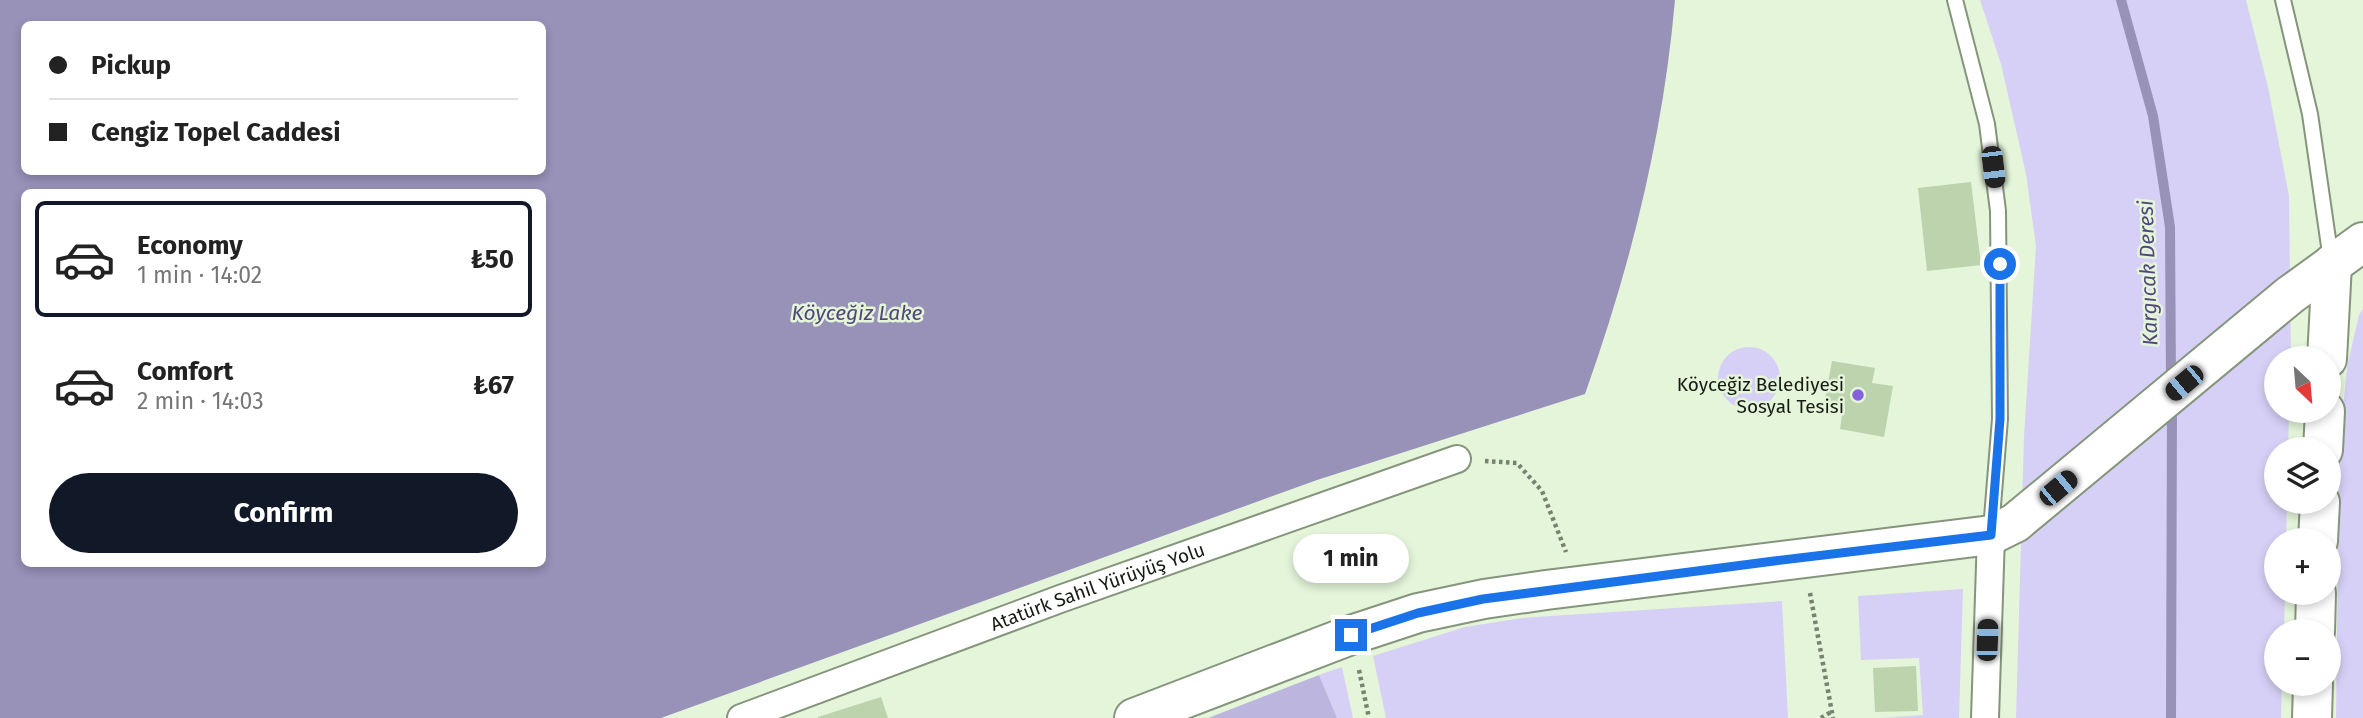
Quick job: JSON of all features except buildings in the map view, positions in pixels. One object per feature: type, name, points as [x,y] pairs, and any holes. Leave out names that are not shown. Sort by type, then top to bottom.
[{"type":"street","points":[[1134,718],[1351,635],[1418,613],[1483,599],[2003,529],[2290,295],[2363,242]]},
{"type":"street","points":[[2328,346],[2332,264]]},
{"type":"street","name":"Atatürk Sahil Yürüyüş Yolu","points":[[741,718],[1060,598],[1457,459]]},
{"type":"street","points":[[1985,718],[2003,529]]},
{"type":"street","points":[[2312,718],[2313,696]]},
{"type":"lane","points":[[1955,0],[1987,124],[1998,211],[2003,529]]},
{"type":"lane","points":[[2283,0],[2310,114],[2332,264]]},
{"type":"path","points":[[1457,459],[1517,463],[1542,491],[1579,586]]},
{"type":"path","points":[[1803,558],[1832,715],[1821,718]]},
{"type":"path","points":[[1351,635],[1369,718]]},
{"type":"shaded area","points":[[1980,0],[2246,0],[2268,87],[2289,196],[2291,346],[2264,346],[2264,424],[2289,424],[2288,437],[2264,437],[2264,514],[2287,514],[2286,528],[2264,528],[2264,605],[2285,605],[2284,619],[2264,619],[2264,696],[2282,696],[2281,718],[2016,718],[2024,437],[2036,246],[2026,174],[2001,64]]},
{"type":"shaded area","points":[[2363,309],[2363,718],[2336,718],[2336,696],[2341,696],[2341,619],[2337,619],[2337,605],[2341,605],[2341,528],[2338,528],[2338,514],[2341,514],[2340,437],[2347,367],[2359,315]]},
{"type":"shaded area","points":[[1743,347],[1755,347],[1771,356],[1778,366],[1778,390],[1771,400],[1755,409],[1743,409],[1732,404],[1723,395],[1718,384],[1718,372],[1723,361],[1732,352]]},
{"type":"shaded area","points":[[1963,589],[1959,718],[1881,718],[1923,715],[1919,658],[1861,660],[1858,596]]},
{"type":"shaded area","points":[[1782,601],[1788,718],[1386,718],[1373,656],[1465,627],[1522,618]]},
{"type":"shaded area","points":[[1342,667],[1353,718],[1337,718],[1319,675]]},
{"type":"shaded area","points":[[1319,675],[1337,718],[1208,718]]},
{"type":"water","name":"Köyceğiz Lake","points":[[0,0],[1675,0],[1662,101],[1643,200],[1617,297],[1585,394],[1317,480],[661,718],[0,718]]},
{"type":"waterway","name":"Kargıcak Deresi","points":[[2121,0],[2153,116],[2170,227],[2171,383]]},
{"type":"waterway","name":"Kargıcak Deresi","points":[[2171,718],[2172,406]]},
{"type":"place","name":"Köyceğiz Belediyesi Sosyal Tesisi","points":[[1858,395]]},
{"type":"route","points":[[1351,635],[1418,613],[1483,599],[1991,535],[2000,419],[2000,264]]}]
